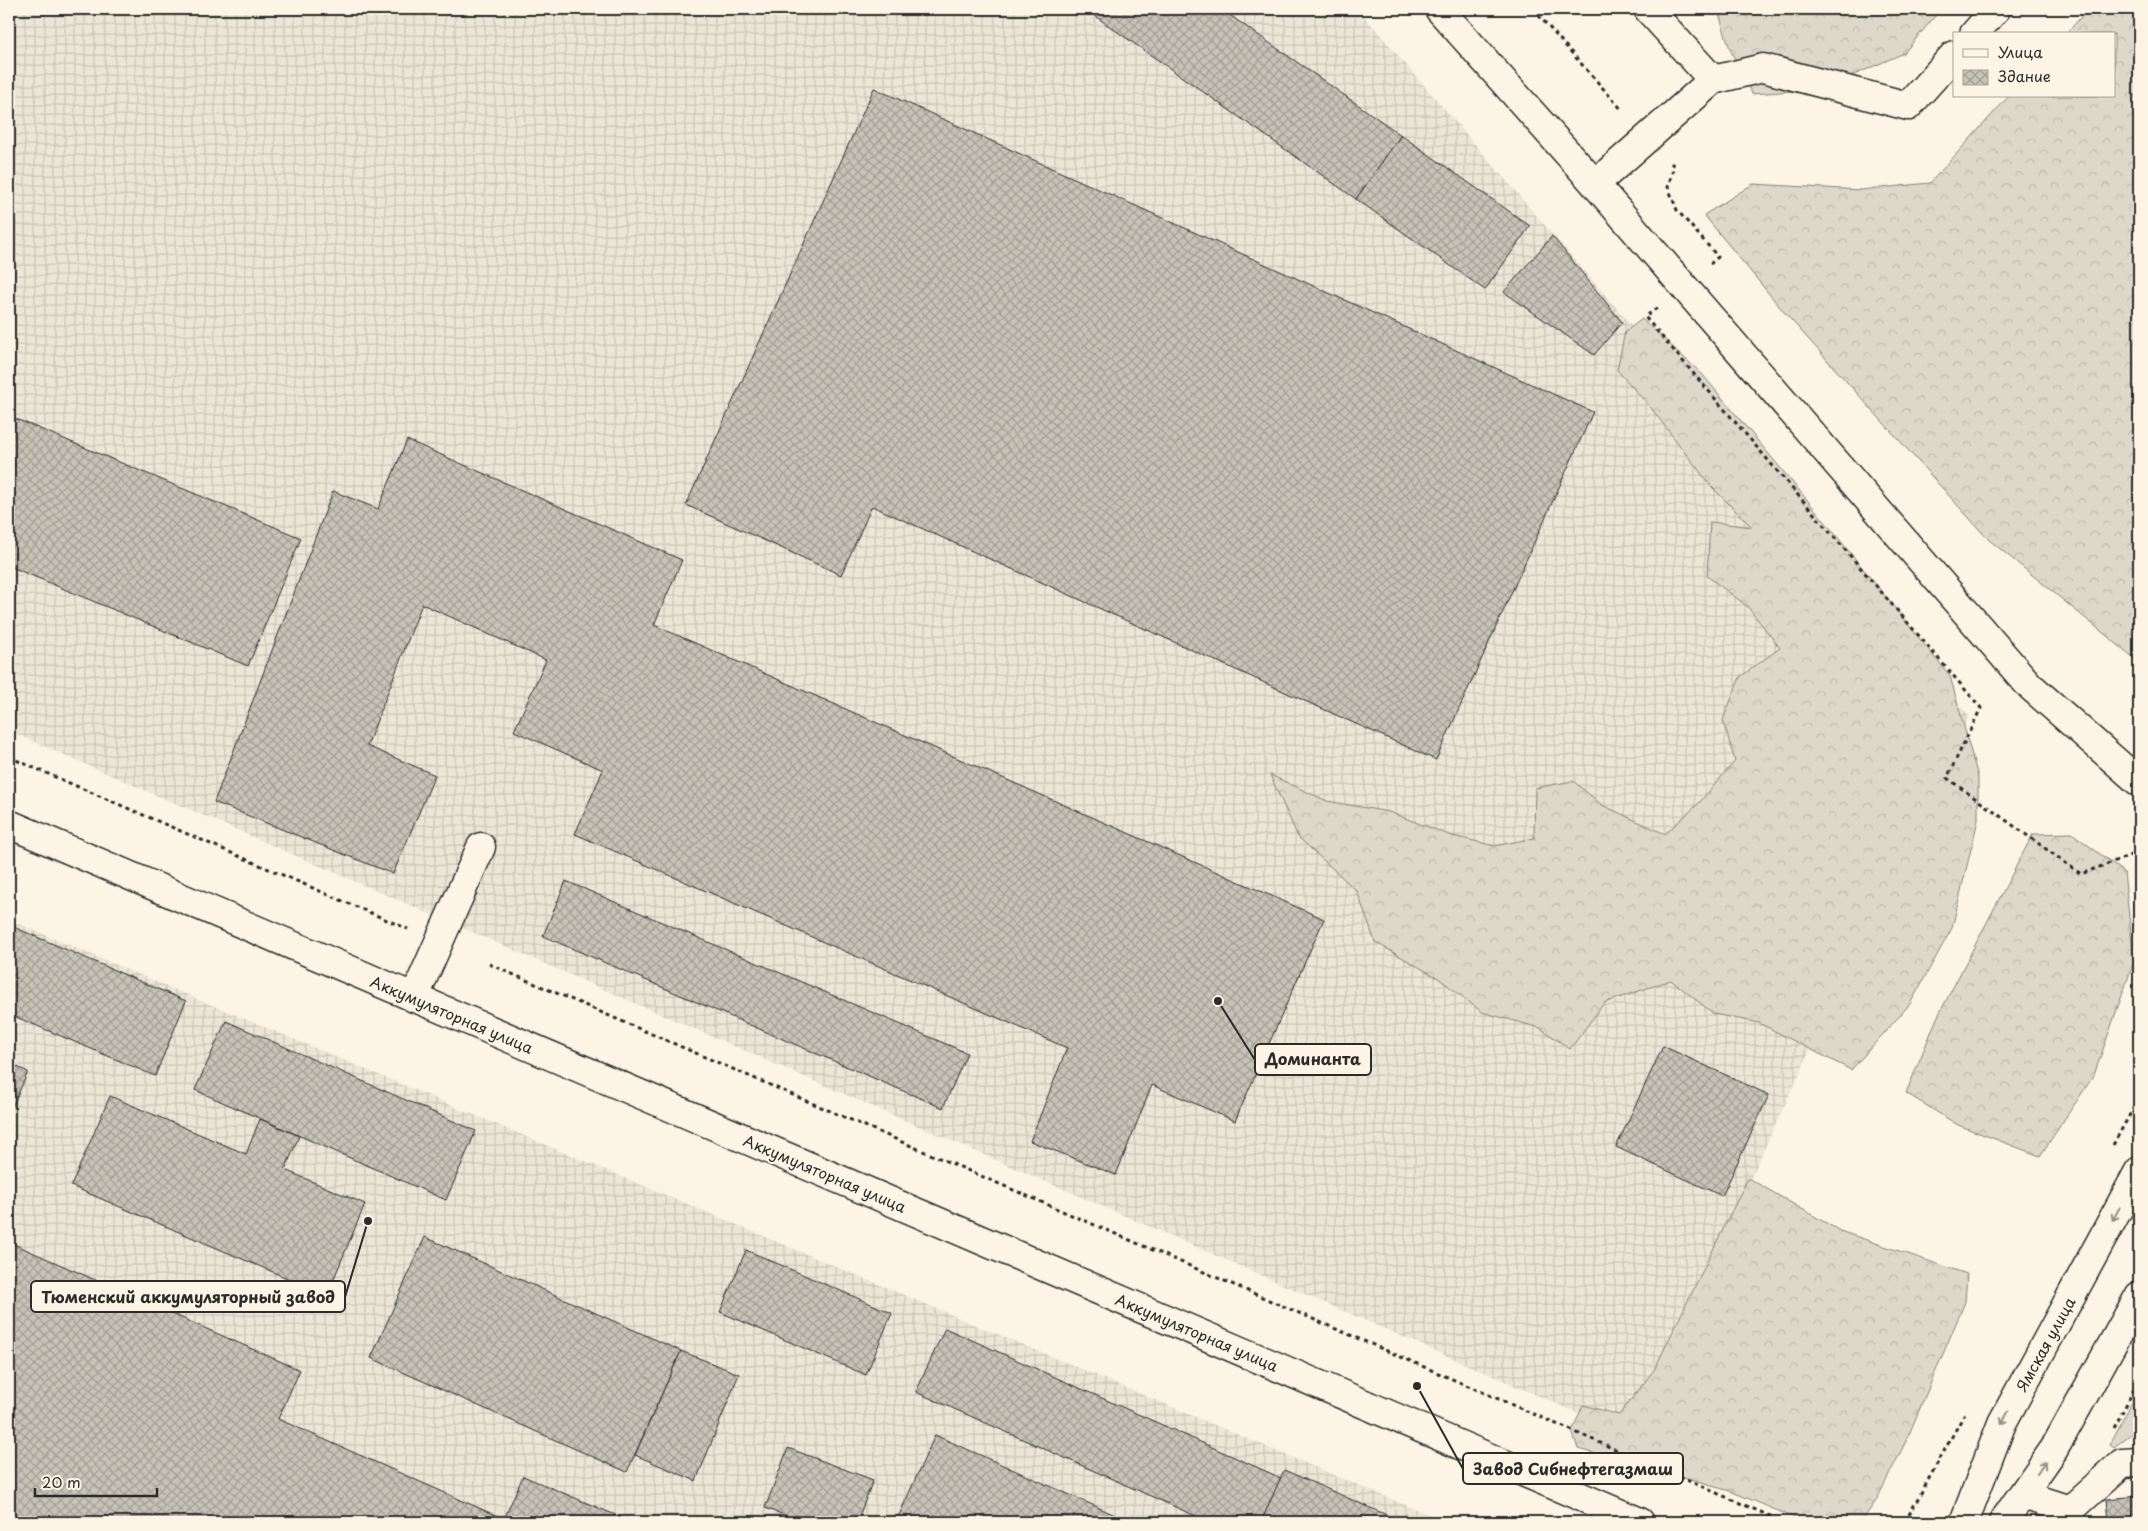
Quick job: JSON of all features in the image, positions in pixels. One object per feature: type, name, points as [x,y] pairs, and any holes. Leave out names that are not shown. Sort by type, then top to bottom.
[{"type":"street","points":[[1439,9],[1595,184],[2029,685],[2139,782]]},
{"type":"street","points":[[1648,9],[1713,80]]},
{"type":"street","points":[[1976,32],[1996,9]]},
{"type":"street","points":[[1595,184],[1713,80],[1763,68],[1908,106],[1953,57]]},
{"type":"street","name":"Аккумуляторная улица","points":[[9,824],[1640,1522]]},
{"type":"street","points":[[414,998],[481,847]]},
{"type":"street","name":"Ямская улица","points":[[1964,1522],[2002,1422],[2139,1171]]},
{"type":"street","points":[[2003,1522],[2054,1450],[2139,1296]]},
{"type":"street","points":[[2023,1495],[2077,1516],[2122,1463],[2139,1462]]},
{"type":"path","points":[[9,757],[413,932]]},
{"type":"path","points":[[489,964],[1784,1522]]},
{"type":"shaded area","points":[[9,9],[1358,9],[1969,716],[1800,1072],[1631,1436],[9,731]]},
{"type":"shaded area","points":[[9,920],[1446,1522],[9,1522]]},
{"type":"green space","points":[[1720,9],[1941,9],[1904,53],[1822,89],[1752,94],[1730,49],[1718,11]]},
{"type":"green space","points":[[2088,9],[2139,9],[2139,662],[1988,539],[1784,312],[1704,215],[1753,184],[1861,190],[1930,183],[2007,98],[2116,98],[2116,32],[2068,32]]},
{"type":"green space","points":[[1642,319],[1702,374],[1950,676],[1978,777],[1978,820],[1952,928],[1910,1004],[1851,1070],[1759,1023],[1714,1014],[1671,980],[1604,1003],[1570,1049],[1540,1028],[1482,1012],[1438,978],[1375,942],[1357,891],[1298,837],[1270,775],[1327,801],[1389,812],[1449,835],[1495,846],[1534,838],[1535,788],[1573,781],[1602,805],[1665,834],[1699,803],[1735,761],[1723,720],[1740,677],[1780,648],[1747,606],[1707,576],[1710,522],[1752,527],[1710,485],[1651,408],[1617,370],[1625,332]]},
{"type":"green space","points":[[2072,833],[2124,872],[2134,961],[2094,1075],[2040,1156],[1958,1125],[1906,1093],[1937,1018],[2033,834]]},
{"type":"green space","points":[[1748,1178],[1840,1231],[1967,1274],[1965,1302],[1907,1439],[1876,1501],[1861,1522],[1813,1522],[1800,1520],[1730,1491],[1578,1449],[1572,1431],[1583,1405],[1619,1415],[1654,1370]]},
{"type":"green space","points":[[2139,1389],[2139,1428],[2114,1447],[2110,1444]]},
{"type":"building","points":[[1085,9],[1221,9],[1401,135],[1356,199]]},
{"type":"building","points":[[874,88],[1593,412],[1436,760],[872,506],[841,575],[686,505]]},
{"type":"building","points":[[1401,135],[1530,226],[1485,290],[1356,199]]},
{"type":"building","points":[[1552,236],[1622,322],[1594,355],[1504,292]]},
{"type":"building","points":[[9,416],[301,538],[248,666],[9,566]]},
{"type":"building","points":[[407,440],[682,560],[654,625],[1324,919],[1235,1121],[1152,1085],[1116,1175],[1030,1141],[1067,1048],[575,834],[603,770],[514,731],[546,660],[422,604],[367,746],[435,775],[393,874],[214,802],[333,491],[378,509]]},
{"type":"building","points":[[566,881],[967,1053],[943,1108],[543,936]]},
{"type":"building","points":[[9,925],[186,1001],[155,1076],[9,1014]]},
{"type":"building","points":[[226,1021],[476,1131],[446,1200],[195,1090]]},
{"type":"building","points":[[1663,1046],[1769,1095],[1722,1196],[1616,1147]]},
{"type":"building","points":[[9,1063],[28,1072],[9,1114]]},
{"type":"building","points":[[110,1096],[246,1154],[260,1119],[299,1136],[285,1170],[365,1204],[327,1295],[71,1186]]},
{"type":"building","points":[[425,1237],[681,1351],[627,1472],[371,1358]]},
{"type":"building","points":[[9,1242],[300,1370],[278,1419],[504,1519],[523,1476],[632,1522],[9,1522]]},
{"type":"building","points":[[746,1250],[892,1313],[866,1375],[720,1312]]},
{"type":"building","points":[[945,1328],[1281,1478],[1261,1522],[1209,1522],[916,1392]]},
{"type":"building","points":[[681,1351],[739,1374],[696,1481],[635,1455]]},
{"type":"building","points":[[935,1435],[1131,1522],[896,1522]]},
{"type":"building","points":[[788,1448],[873,1480],[857,1522],[803,1522],[765,1508]]},
{"type":"building","points":[[1284,1470],[1396,1519],[1395,1522],[1261,1522]]},
{"type":"building","points":[[2139,1496],[2139,1522],[2109,1522],[2107,1499]]},
{"type":"place","name":"Доминанта","points":[[1218,1001]]},
{"type":"place","name":"Тюменский аккумуляторный завод","points":[[368,1221]]},
{"type":"place","name":"Завод Сибнефтегазмаш","points":[[1417,1386]]}]
